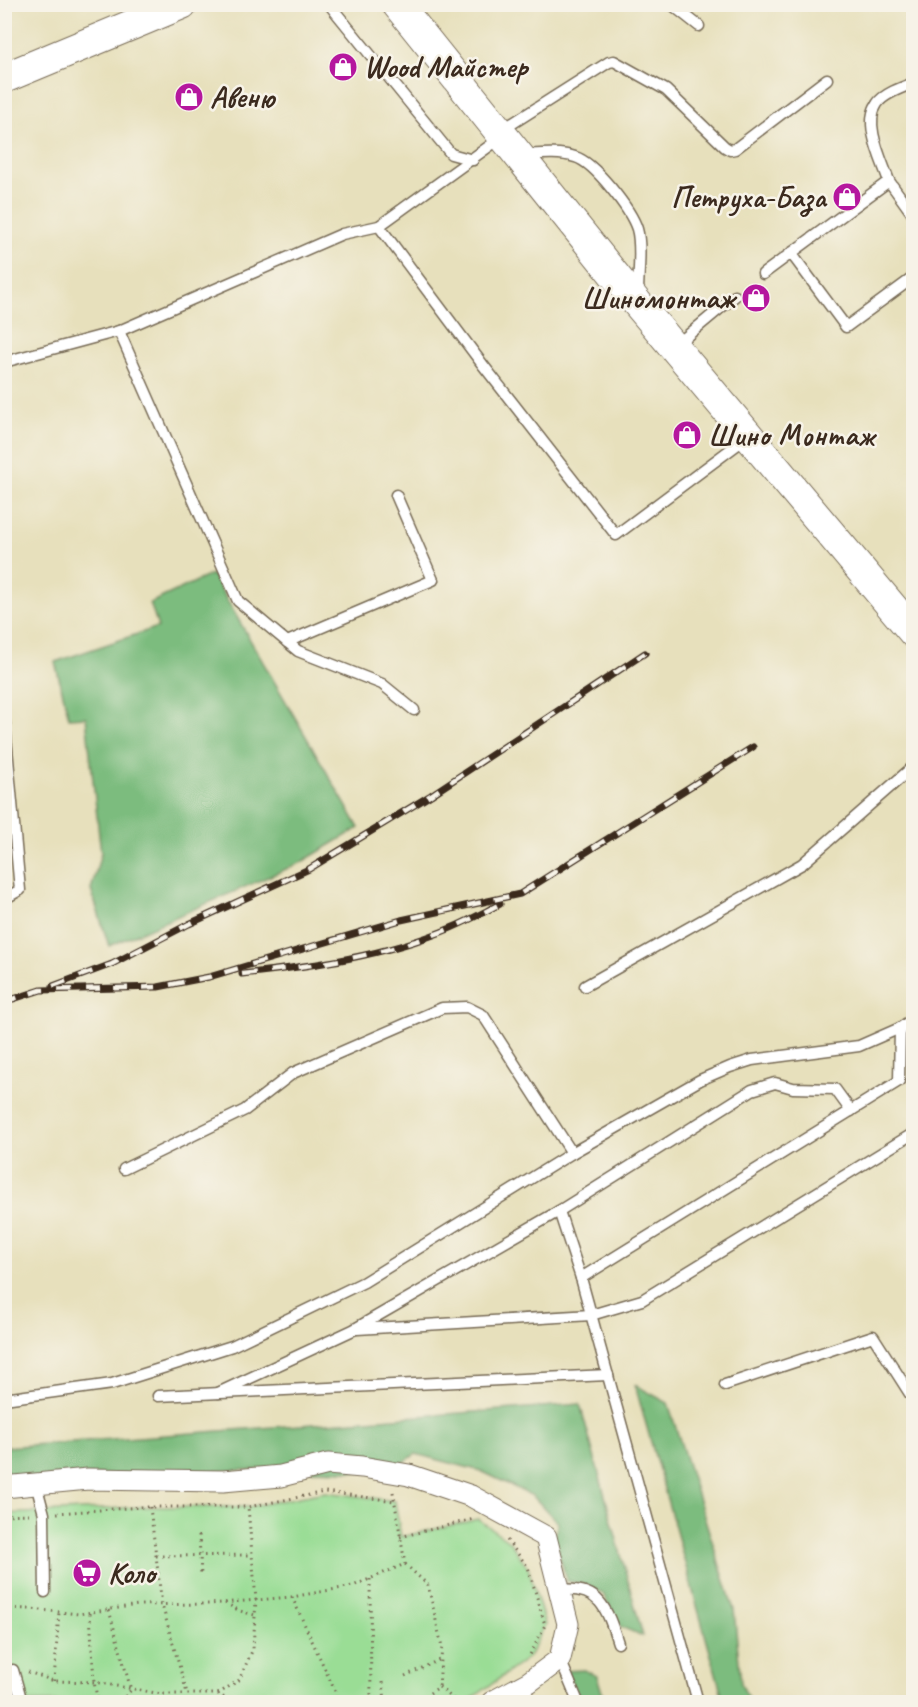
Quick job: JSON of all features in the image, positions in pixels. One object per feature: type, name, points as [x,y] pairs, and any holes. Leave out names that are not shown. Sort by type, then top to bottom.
[{"type":"main road","points":[[4,78],[182,4]]},
{"type":"main road","points":[[397,4],[637,303],[914,633]]},
{"type":"street","points":[[4,1487],[88,1479],[223,1481],[281,1476],[328,1464],[409,1475],[471,1496],[546,1537],[568,1624],[560,1659],[530,1682],[492,1702]]},
{"type":"lane","points":[[329,4],[451,153],[473,160]]},
{"type":"lane","points":[[671,4],[699,26]]},
{"type":"lane","points":[[4,362],[119,331],[342,234],[379,226],[473,160],[507,141],[609,62],[614,61],[666,90],[730,150],[735,149],[827,79]]},
{"type":"lane","points":[[914,82],[894,91],[877,104],[871,128],[889,181],[914,216]]},
{"type":"lane","points":[[507,141],[587,162],[614,193],[636,228],[638,238],[637,303]]},
{"type":"lane","points":[[763,274],[889,181]]},
{"type":"lane","points":[[379,226],[483,365],[616,535],[749,435]]},
{"type":"lane","points":[[791,253],[846,327],[914,277]]},
{"type":"lane","points":[[675,346],[735,296]]},
{"type":"lane","points":[[119,331],[238,601],[298,651],[382,684],[414,710]]},
{"type":"lane","points":[[287,642],[433,580],[396,495]]},
{"type":"lane","points":[[4,715],[20,890],[4,899]]},
{"type":"lane","points":[[585,986],[802,864],[914,766]]},
{"type":"lane","points":[[124,1169],[244,1110],[293,1072],[442,1008],[466,1006],[483,1015],[572,1153]]},
{"type":"lane","points":[[4,1399],[112,1384],[232,1346],[364,1282],[572,1153],[700,1080],[730,1066],[752,1060],[859,1046],[900,1028],[914,1018]]},
{"type":"lane","points":[[581,1278],[899,1081],[900,1028]]},
{"type":"lane","points":[[218,1393],[353,1330],[559,1211],[752,1090],[775,1083],[793,1088],[835,1089],[851,1111]]},
{"type":"lane","points":[[353,1330],[591,1315],[642,1300],[914,1133]]},
{"type":"lane","points":[[559,1211],[581,1278],[699,1702]]},
{"type":"lane","points":[[725,1385],[873,1336],[914,1400]]},
{"type":"lane","points":[[158,1396],[608,1375]]},
{"type":"lane","points":[[36,1484],[44,1514],[45,1593]]},
{"type":"lane","points":[[560,1590],[576,1589],[596,1596],[611,1620],[618,1642]]},
{"type":"lane","points":[[560,1659],[578,1702]]},
{"type":"lane","points":[[16,1669],[22,1702]]},
{"type":"path","points":[[389,1472],[405,1564],[428,1586],[442,1647],[439,1687]]},
{"type":"path","points":[[4,1515],[150,1507],[248,1507],[325,1492],[394,1501]]},
{"type":"path","points":[[150,1507],[162,1605],[188,1693]]},
{"type":"path","points":[[218,1694],[239,1680],[253,1649],[256,1600],[248,1507]]},
{"type":"path","points":[[400,1537],[477,1519]]},
{"type":"path","points":[[199,1535],[201,1575]]},
{"type":"path","points":[[501,1536],[509,1541],[528,1567],[546,1625],[529,1658]]},
{"type":"path","points":[[156,1556],[252,1555]]},
{"type":"path","points":[[4,1608],[79,1614],[138,1605],[256,1600],[353,1586],[405,1564]]},
{"type":"path","points":[[370,1578],[371,1702]]},
{"type":"path","points":[[292,1596],[340,1702]]},
{"type":"path","points":[[224,1602],[240,1611],[255,1615]]},
{"type":"path","points":[[109,1610],[131,1690]]},
{"type":"path","points":[[54,1681],[59,1612]]},
{"type":"path","points":[[90,1613],[94,1682],[98,1702]]},
{"type":"path","points":[[405,1676],[441,1659]]},
{"type":"path","points":[[16,1669],[54,1681],[94,1682],[162,1694],[218,1694],[231,1702]]},
{"type":"path","points":[[383,1682],[385,1702]]},
{"type":"path","points":[[416,1702],[439,1687]]},
{"type":"path","points":[[439,1687],[457,1702]]},
{"type":"path","points":[[120,1702],[131,1690]]},
{"type":"green space","points":[[212,574],[359,828],[300,863],[109,946],[91,890],[101,853],[86,717],[69,718],[55,662],[158,627],[150,603]]},
{"type":"green space","points":[[635,1385],[668,1403],[734,1610],[741,1683],[750,1702],[724,1702]]},
{"type":"green space","points":[[580,1404],[643,1636],[621,1627],[603,1594],[584,1584],[567,1581],[554,1537],[558,1523],[533,1496],[481,1471],[416,1454],[389,1472],[272,1469],[5,1479],[5,1447]]},
{"type":"green space","points":[[325,1492],[395,1501],[401,1537],[478,1519],[509,1541],[528,1567],[545,1625],[529,1657],[467,1702],[5,1702],[4,1514],[142,1507],[248,1507]]},
{"type":"green space","points":[[584,1670],[597,1676],[605,1702],[581,1702],[565,1671]]},
{"type":"railway","points":[[53,986],[112,964],[189,924],[309,869],[431,795],[645,653]]},
{"type":"railway","points":[[4,1002],[41,990],[158,987],[209,977],[401,920],[520,894],[753,747]]},
{"type":"railway","points":[[242,974],[375,953],[426,938],[500,904]]},
{"type":"place","name":"Wood Майстер","points":[[343,67]]},
{"type":"place","name":"Авеню","points":[[189,97]]},
{"type":"place","name":"Петруха-База","points":[[847,197]]},
{"type":"place","name":"Шиномонтаж","points":[[756,298]]},
{"type":"place","name":"Шино Монтаж","points":[[687,435]]},
{"type":"place","name":"Коло","points":[[87,1573]]}]
